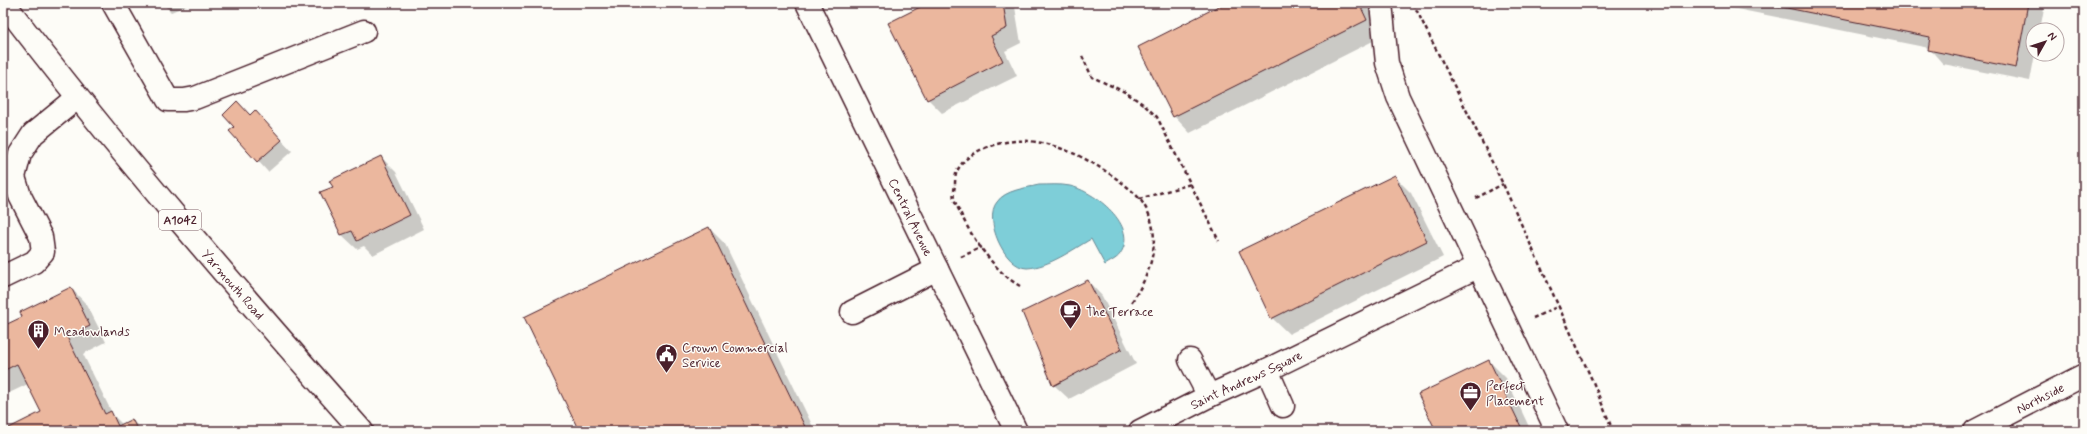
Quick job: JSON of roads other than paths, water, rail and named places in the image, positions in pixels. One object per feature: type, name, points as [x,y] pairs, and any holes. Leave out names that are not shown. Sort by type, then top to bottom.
[{"type":"main road","name":"Yarmouth Road","points":[[4,3],[77,98],[245,298],[362,431]]},
{"type":"main road","points":[[113,3],[168,100],[195,98],[364,31]]},
{"type":"main road","name":"Central Avenue","points":[[807,3],[1016,431]]},
{"type":"main road","points":[[1381,3],[1387,63],[1398,97],[1557,431]]},
{"type":"main road","points":[[3,277],[34,262],[43,252],[41,237],[20,196],[14,177],[20,154],[33,134],[77,98]]},
{"type":"main road","name":"Saint Andrews Square","points":[[1140,431],[1209,396],[1267,370],[1479,266]]},
{"type":"main road","points":[[852,312],[937,269]]},
{"type":"main road","points":[[1190,360],[1209,396]]},
{"type":"main road","points":[[1267,370],[1283,406]]},
{"type":"main road","name":"Northside","points":[[1975,431],[2084,375]]},
{"type":"water","points":[[1039,185],[1070,186],[1080,189],[1102,202],[1112,211],[1124,232],[1125,243],[1119,256],[1105,265],[1091,239],[1044,265],[1027,268],[1019,266],[1011,260],[998,241],[994,230],[993,209],[1001,198],[1010,192]]},
{"type":"place","name":"The Terrace","points":[[1071,330]]},
{"type":"place","name":"Meadowlands","points":[[38,350]]},
{"type":"place","name":"Crown Commercial Service","points":[[666,374]]},
{"type":"place","name":"Perfect Placement","points":[[1471,412]]}]
